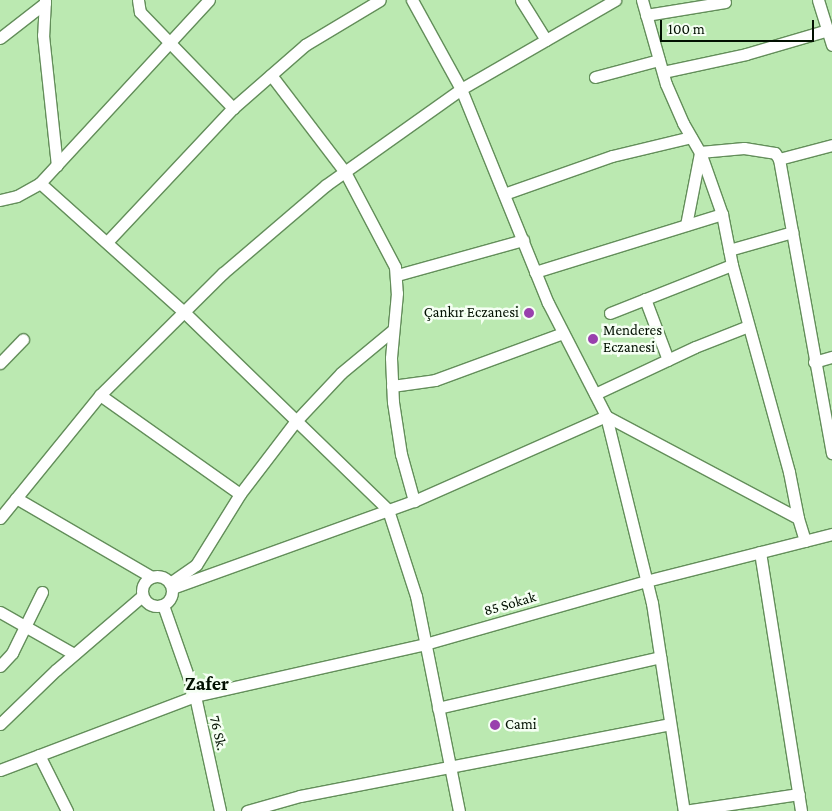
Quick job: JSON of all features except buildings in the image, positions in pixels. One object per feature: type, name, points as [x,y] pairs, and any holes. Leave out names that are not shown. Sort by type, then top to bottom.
[{"type":"street","points":[[138,0],[140,12],[233,108]]},
{"type":"street","points":[[0,200],[17,196],[40,183],[209,0]]},
{"type":"street","points":[[107,242],[233,108],[305,44],[380,0]]},
{"type":"street","points":[[412,0],[461,89],[535,272],[563,333],[606,416],[646,581],[684,811],[799,794]]},
{"type":"street","points":[[521,0],[546,40]]},
{"type":"street","points":[[642,0],[663,72],[683,123],[700,152],[722,214],[732,265],[789,472],[798,518],[805,541]]},
{"type":"street","points":[[663,72],[830,37],[818,0]]},
{"type":"street","points":[[0,518],[100,395],[223,273],[326,185],[461,89],[613,1]]},
{"type":"street","points":[[45,2],[43,35],[57,165]]},
{"type":"street","points":[[0,38],[45,2]]},
{"type":"street","points":[[646,15],[701,3],[725,2]]},
{"type":"street","points":[[594,77],[660,60]]},
{"type":"street","points":[[271,75],[345,172],[392,258],[397,275],[393,330],[392,386],[401,454],[414,501]]},
{"type":"street","points":[[504,194],[612,156],[691,137]]},
{"type":"street","points":[[779,159],[832,145]]},
{"type":"street","points":[[700,152],[744,148],[774,153],[779,159],[814,362],[832,453]]},
{"type":"street","points":[[686,225],[700,152]]},
{"type":"street","points":[[40,183],[184,312],[295,422],[388,510],[416,596],[460,811]]},
{"type":"street","points":[[535,272],[722,214]]},
{"type":"street","points":[[729,250],[792,232]]},
{"type":"street","points":[[397,275],[522,240]]},
{"type":"street","points":[[610,314],[732,265]]},
{"type":"street","points":[[646,300],[668,360]]},
{"type":"street","points":[[595,394],[748,326]]},
{"type":"street","points":[[142,596],[152,606],[163,605],[170,598],[171,586],[196,565],[240,494],[295,422],[341,373],[393,330]]},
{"type":"street","points":[[392,386],[435,380],[563,333]]},
{"type":"street","points":[[0,363],[23,339]]},
{"type":"street","points":[[814,362],[832,357]]},
{"type":"street","points":[[100,395],[240,494]]},
{"type":"street","points":[[606,416],[798,518]]},
{"type":"street","points":[[171,586],[414,501],[606,416]]},
{"type":"street","points":[[16,498],[152,577],[162,577],[171,586]]},
{"type":"street","name":"85 Sokak","points":[[0,770],[195,696],[425,644],[646,581],[832,534]]},
{"type":"street","points":[[760,552],[801,811]]},
{"type":"street","points":[[0,724],[74,654],[142,596],[144,583],[152,577]]},
{"type":"street","points":[[0,666],[12,653],[42,592]]},
{"type":"street","name":"76 Sk.","points":[[163,605],[195,696],[220,811]]},
{"type":"street","points":[[0,612],[74,654]]},
{"type":"street","points":[[438,708],[660,657]]},
{"type":"street","points":[[247,811],[300,796],[670,724]]},
{"type":"street","points":[[40,755],[67,811]]},
{"type":"place","name":"Çankır Eczanesi","points":[[529,313]]},
{"type":"place","name":"Menderes Eczanesi","points":[[593,339]]},
{"type":"place","name":"Cami","points":[[495,725]]},
{"type":"district","name":"Zafer","points":[[207,683]]}]
